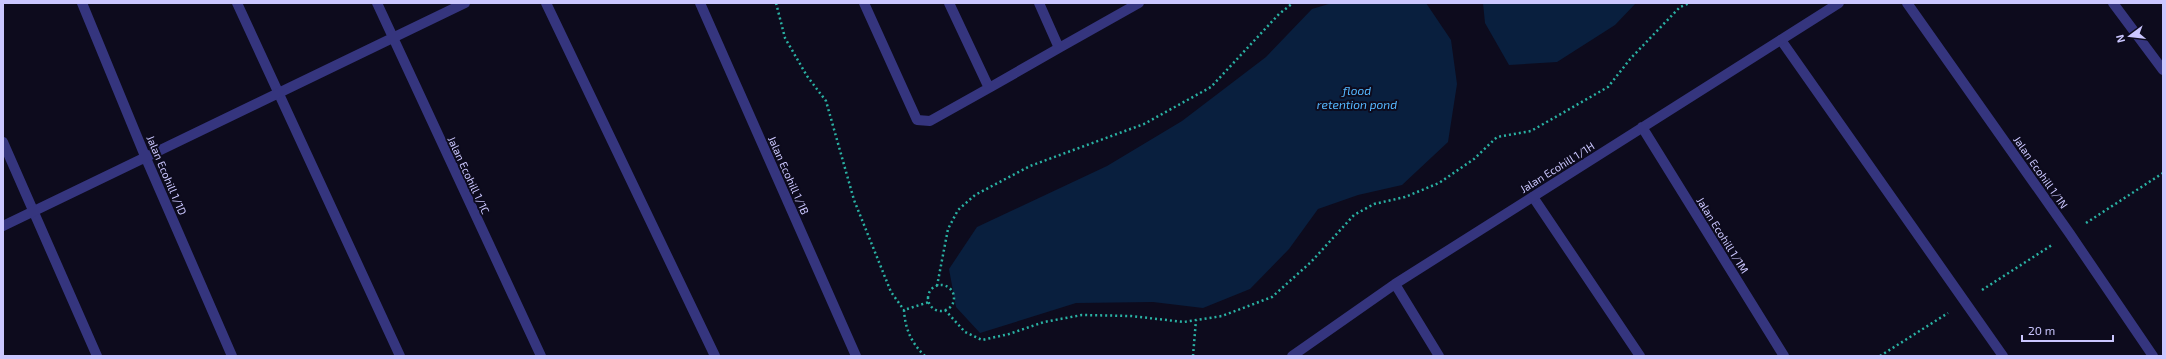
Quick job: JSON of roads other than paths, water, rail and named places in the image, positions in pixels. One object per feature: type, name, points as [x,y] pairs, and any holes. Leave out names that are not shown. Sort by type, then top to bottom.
[{"type":"street","name":"Jalan Ecohill 1/1D","points":[[82,3],[145,156],[232,356]]},
{"type":"street","points":[[237,3],[400,356]]},
{"type":"street","name":"Jalan Ecohill 1/1C","points":[[376,3],[541,356]]},
{"type":"street","points":[[3,226],[145,156],[465,3]]},
{"type":"street","points":[[546,3],[715,356]]},
{"type":"street","name":"Jalan Ecohill 1/1B","points":[[700,3],[856,356]]},
{"type":"street","points":[[864,3],[918,120],[930,121],[1139,3]]},
{"type":"street","points":[[949,3],[989,88]]},
{"type":"street","points":[[1039,3],[1059,48]]},
{"type":"street","name":"Jalan Ecohill 1/1H","points":[[1292,356],[1395,284],[1839,3]]},
{"type":"street","name":"Jalan Ecohill 1/1N","points":[[1907,3],[2070,234],[2153,356]]},
{"type":"street","points":[[2113,3],[2163,70]]},
{"type":"street","points":[[1781,40],[1966,301],[2003,356]]},
{"type":"street","name":"Jalan Ecohill 1/1M","points":[[1642,127],[1784,356]]},
{"type":"street","points":[[3,142],[97,356]]},
{"type":"street","points":[[1533,197],[1640,356]]},
{"type":"street","points":[[1395,284],[1439,356]]},
{"type":"water","name":"flood retention pond","points":[[1332,3],[1426,3],[1451,40],[1457,84],[1448,142],[1402,185],[1358,195],[1318,209],[1289,249],[1250,289],[1203,308],[1153,302],[1076,303],[980,333],[956,307],[949,269],[977,227],[1107,166],[1182,121],[1266,57],[1312,9]]},
{"type":"water","points":[[1483,3],[1636,3],[1615,25],[1557,62],[1509,65],[1485,23]]}]
